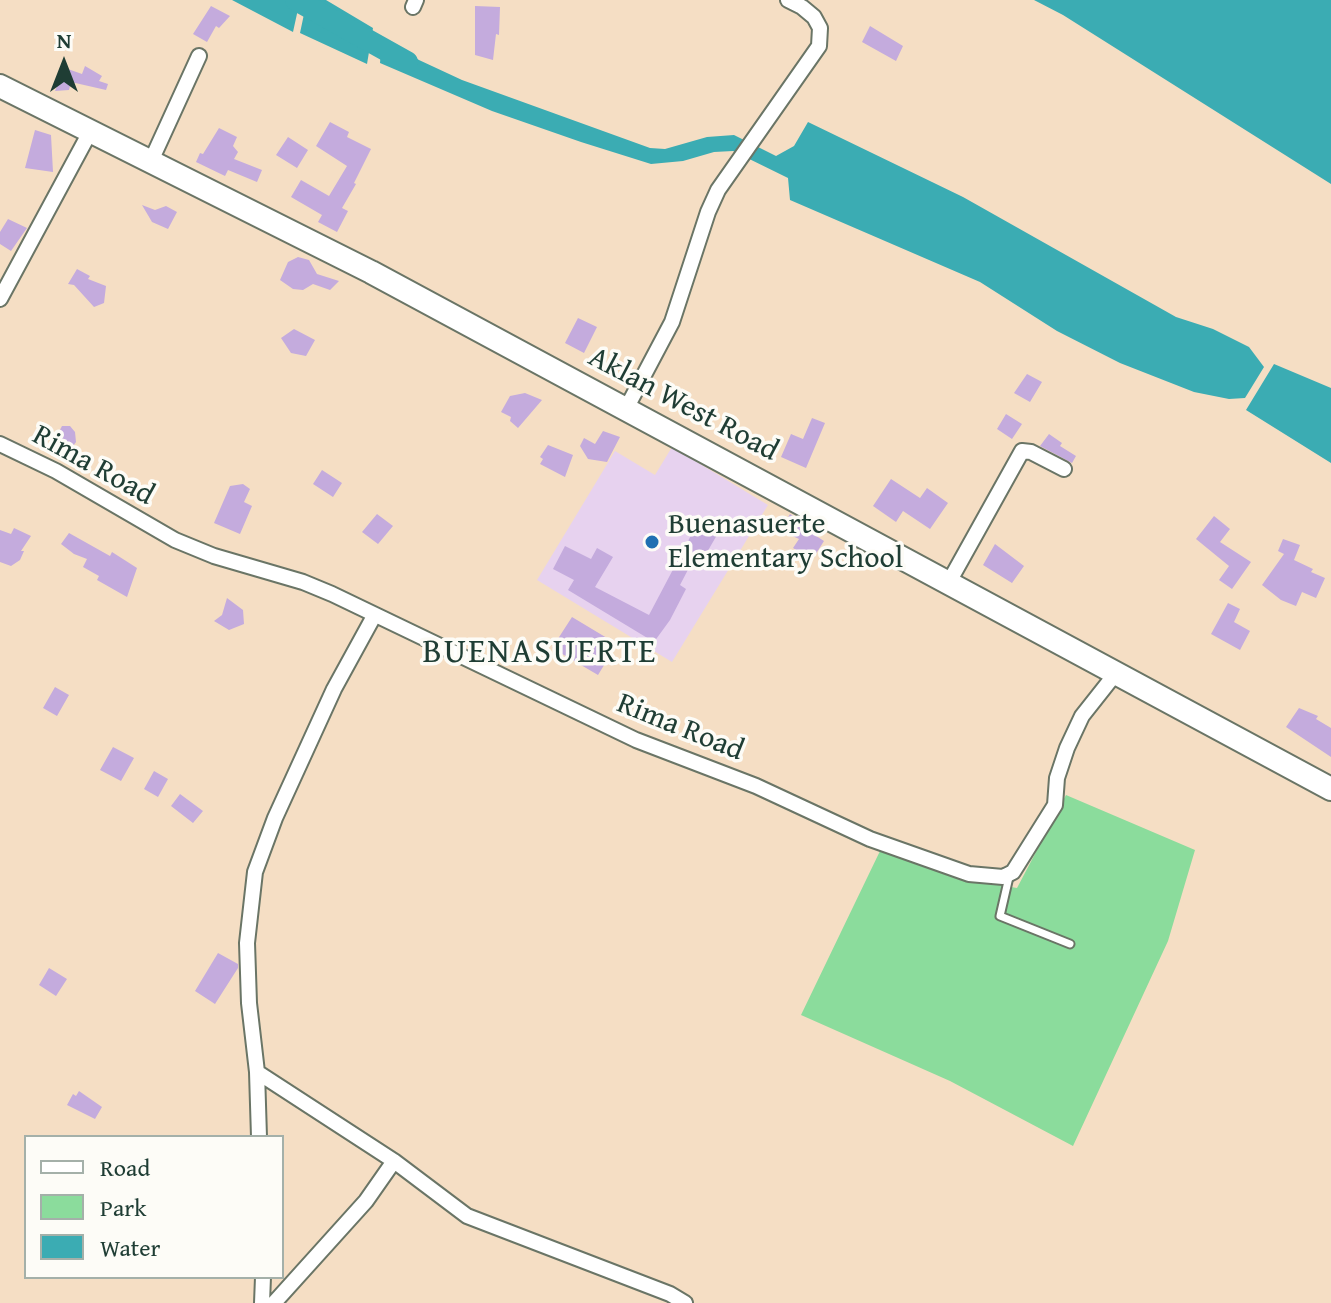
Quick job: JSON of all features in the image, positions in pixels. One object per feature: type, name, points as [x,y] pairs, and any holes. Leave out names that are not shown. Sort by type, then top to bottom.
[{"type":"main road","name":"Aklan West Road","points":[[0,86],[371,272],[1331,789]]},
{"type":"street","points":[[626,409],[672,322],[718,190],[819,46],[820,28],[814,17],[788,0]]},
{"type":"street","points":[[151,161],[199,56]]},
{"type":"street","points":[[0,299],[90,132]]},
{"type":"street","name":"Rima Road","points":[[0,444],[56,471],[175,540],[214,556],[303,582],[636,740],[756,786],[870,839],[969,874],[986,877],[1009,875]]},
{"type":"street","points":[[949,582],[1022,451],[1031,452],[1064,469]]},
{"type":"street","points":[[259,1135],[247,943],[255,872],[275,818],[334,689],[374,616]]},
{"type":"street","points":[[1009,875],[1055,805],[1057,778],[1082,716],[1116,673]]},
{"type":"street","points":[[257,1072],[394,1161],[467,1216],[670,1294],[685,1303]]},
{"type":"street","points":[[274,1303],[366,1201],[394,1161]]},
{"type":"street","points":[[262,1303],[263,1279]]},
{"type":"lane","points":[[1009,875],[1000,916],[1070,944]]},
{"type":"shaded area","name":"Buenasuerte Elementary School","points":[[672,447],[768,505],[672,662],[537,580],[615,451],[655,475]]},
{"type":"green space","points":[[1066,795],[1195,850],[1168,941],[1073,1146],[950,1081],[801,1015],[880,851],[967,880],[1017,888]]},
{"type":"water","points":[[232,0],[300,0],[293,32]]},
{"type":"water","points":[[307,0],[326,0],[373,28],[367,64],[300,33]]},
{"type":"water","points":[[1034,0],[1331,0],[1331,184],[1063,15]]},
{"type":"water","points":[[382,38],[462,80],[650,148],[665,149],[707,137],[734,135],[776,156],[794,146],[808,122],[963,197],[1176,317],[1213,329],[1249,347],[1264,367],[1245,398],[1229,399],[1194,392],[1120,363],[1057,331],[980,282],[790,200],[788,178],[733,151],[651,164],[581,142],[492,111],[380,63]]},
{"type":"water","points":[[1274,364],[1331,388],[1331,463],[1246,410]]},
{"type":"building","points":[[211,6],[230,16],[219,28],[216,26],[207,42],[193,34]]},
{"type":"building","points":[[475,6],[500,7],[499,35],[496,34],[493,60],[475,55]]},
{"type":"building","points":[[870,26],[903,46],[896,61],[862,42]]},
{"type":"building","points":[[85,66],[102,76],[99,81],[108,84],[106,90],[71,82],[69,90],[55,91],[65,68],[82,74]]},
{"type":"building","points":[[330,122],[349,132],[347,137],[371,149],[342,208],[348,211],[337,232],[318,222],[322,215],[291,197],[301,180],[329,196],[347,166],[316,146]]},
{"type":"building","points":[[219,128],[237,137],[233,146],[238,152],[234,159],[262,170],[257,182],[228,170],[225,176],[196,162]]},
{"type":"building","points":[[35,130],[51,135],[53,172],[25,168]]},
{"type":"building","points":[[288,137],[308,150],[297,168],[276,155]]},
{"type":"building","points":[[142,205],[155,210],[166,206],[177,212],[168,229],[152,222]]},
{"type":"building","points":[[8,219],[27,228],[11,251],[0,244],[0,232]]},
{"type":"building","points":[[298,257],[309,260],[317,274],[339,281],[330,290],[313,284],[303,290],[293,289],[280,280],[288,262]]},
{"type":"building","points":[[77,269],[90,276],[88,279],[106,286],[104,303],[94,307],[74,285],[68,284]]},
{"type":"building","points":[[578,318],[597,327],[584,353],[565,343]]},
{"type":"building","points":[[294,329],[315,340],[306,356],[291,353],[281,338]]},
{"type":"building","points":[[1027,374],[1042,382],[1030,402],[1014,393]]},
{"type":"building","points":[[525,393],[542,400],[518,428],[510,421],[511,417],[501,412],[510,396]]},
{"type":"building","points":[[1006,414],[1022,424],[1012,439],[997,429]]},
{"type":"building","points":[[812,418],[825,423],[806,468],[781,457],[791,434],[803,439]]},
{"type":"building","points":[[62,426],[70,426],[75,432],[76,442],[68,453],[51,447]]},
{"type":"building","points":[[603,431],[620,437],[607,462],[588,459],[580,446],[584,438],[595,444]]},
{"type":"building","points":[[1049,434],[1076,456],[1072,463],[1040,446]]},
{"type":"building","points":[[548,445],[573,455],[565,477],[540,464],[543,459],[540,457]]},
{"type":"building","points":[[322,470],[342,483],[333,497],[313,484]]},
{"type":"building","points":[[891,479],[920,498],[927,488],[948,503],[930,529],[903,511],[896,522],[873,506]]},
{"type":"building","points":[[243,484],[250,489],[244,502],[252,506],[240,534],[214,523],[230,486]]},
{"type":"building","points":[[377,514],[393,526],[378,544],[362,532]]},
{"type":"building","points":[[790,514],[805,523],[802,527],[824,541],[812,560],[793,548],[799,539],[780,530]]},
{"type":"building","points":[[1214,516],[1230,529],[1220,542],[1251,562],[1232,589],[1219,580],[1229,566],[1196,539]]},
{"type":"building","points":[[697,524],[717,535],[699,566],[692,562],[680,585],[686,589],[654,642],[568,590],[574,580],[553,569],[565,546],[591,559],[597,548],[613,557],[595,587],[649,615]]},
{"type":"building","points":[[14,528],[31,536],[21,551],[24,551],[20,560],[11,566],[0,562],[0,530],[11,534]]},
{"type":"building","points":[[69,533],[110,556],[112,552],[137,568],[127,597],[97,580],[99,576],[83,567],[87,559],[61,544]]},
{"type":"building","points":[[1283,539],[1300,545],[1294,560],[1325,578],[1316,598],[1302,592],[1296,606],[1281,600],[1262,585],[1284,554],[1278,551]]},
{"type":"building","points":[[995,544],[1024,566],[1012,583],[983,565]]},
{"type":"building","points":[[227,598],[243,610],[244,624],[229,630],[214,621],[222,615]]},
{"type":"building","points":[[1228,603],[1240,609],[1234,622],[1250,631],[1240,650],[1211,634]]},
{"type":"building","points":[[572,617],[617,644],[598,675],[552,648]]},
{"type":"building","points":[[55,687],[69,695],[57,716],[43,708]]},
{"type":"building","points":[[1299,708],[1318,716],[1316,719],[1331,728],[1331,757],[1286,727]]},
{"type":"building","points":[[113,747],[134,758],[121,781],[100,770]]},
{"type":"building","points":[[154,771],[168,779],[158,797],[144,789]]},
{"type":"building","points":[[180,794],[203,811],[193,823],[171,806]]},
{"type":"building","points":[[218,953],[238,964],[238,968],[215,1004],[195,991]]},
{"type":"building","points":[[49,968],[67,979],[56,996],[39,985]]},
{"type":"building","points":[[79,1091],[102,1107],[95,1119],[67,1105],[73,1094],[76,1096]]},
{"type":"waterway","points":[[296,0],[407,62]]},
{"type":"place","name":"Buenasuerte Elementary School","points":[[652,542]]},
{"type":"district","name":"BUENASUERTE","points":[[540,653]]}]
